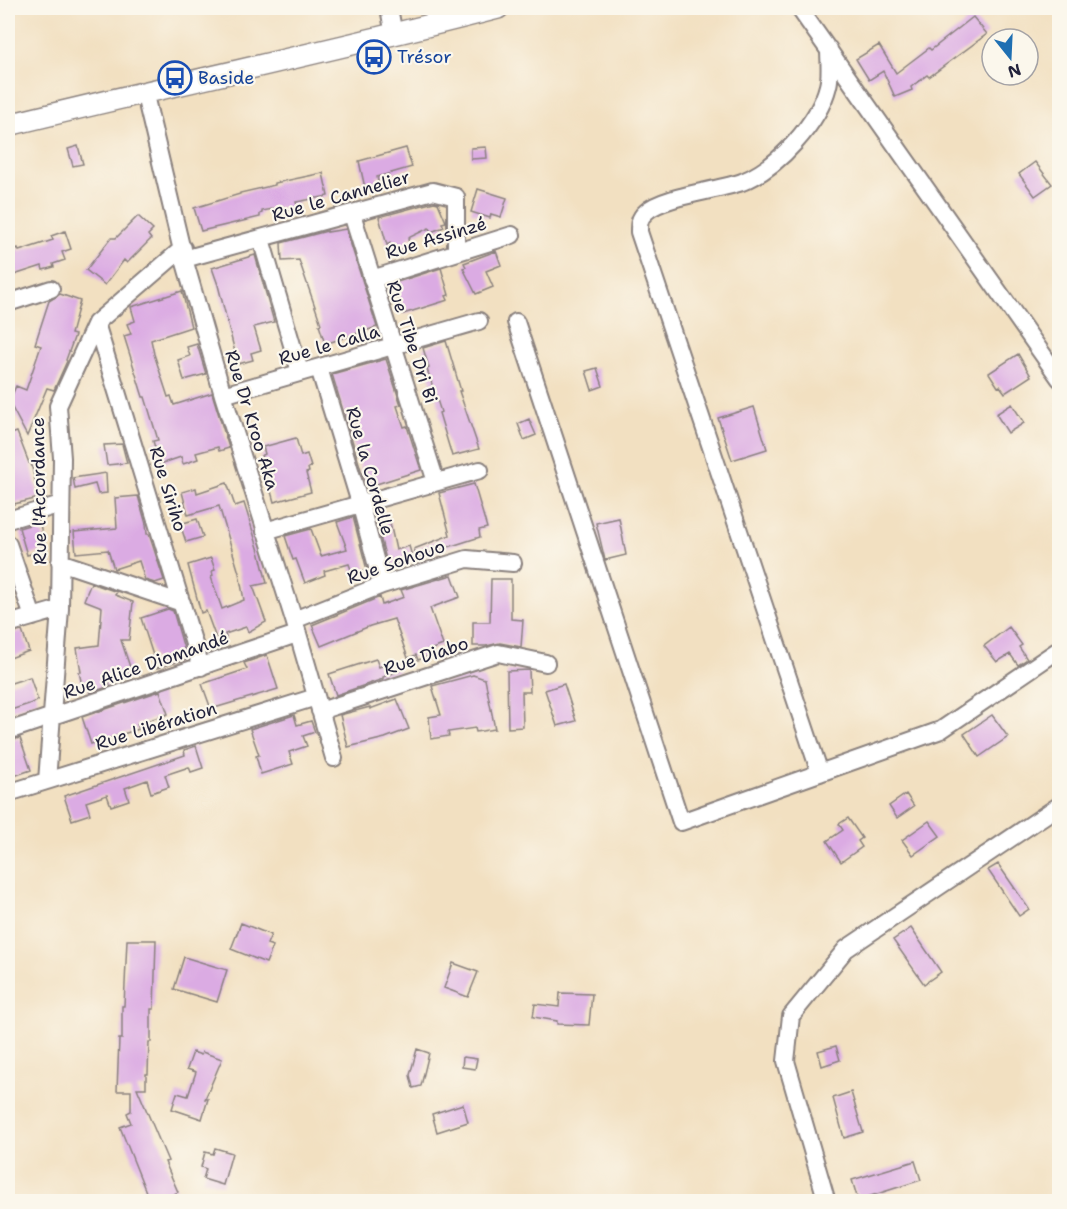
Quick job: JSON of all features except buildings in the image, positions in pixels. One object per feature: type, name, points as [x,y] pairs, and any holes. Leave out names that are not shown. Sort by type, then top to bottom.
[{"type":"street","points":[[389,8],[394,35]]},
{"type":"street","points":[[8,125],[144,91],[394,35],[498,8]]},
{"type":"street","points":[[799,8],[1059,379]]},
{"type":"street","points":[[820,773],[639,232],[639,222],[647,210],[663,202],[744,181],[788,150],[815,118],[829,84],[829,49]]},
{"type":"street","name":"Rue Dr Kroo Aka","points":[[144,91],[184,254],[223,395],[296,627],[334,758]]},
{"type":"street","name":"Rue le Cannelier","points":[[184,254],[261,239],[433,191],[456,197],[456,252]]},
{"type":"street","name":"Rue Tibe Dri Bi","points":[[352,214],[436,482]]},
{"type":"street","name":"Rue Assinzé","points":[[372,279],[512,235]]},
{"type":"street","points":[[261,239],[300,372]]},
{"type":"street","name":"Rue l'Accordance","points":[[47,781],[60,609],[62,458],[58,406],[96,323],[184,254]]},
{"type":"street","points":[[8,303],[51,289]]},
{"type":"street","name":"Rue le Calla","points":[[223,395],[479,321]]},
{"type":"street","points":[[516,322],[681,822],[941,730],[1059,649]]},
{"type":"street","name":"Rue Siriho","points":[[96,323],[201,667]]},
{"type":"street","name":"Rue la Cordelle","points":[[319,368],[382,585]]},
{"type":"street","points":[[265,531],[480,470]]},
{"type":"street","points":[[8,520],[61,504]]},
{"type":"street","points":[[8,544],[33,617]]},
{"type":"street","name":"Rue Sohouo","points":[[296,627],[382,585],[468,559],[513,563]]},
{"type":"street","points":[[60,561],[182,603]]},
{"type":"street","points":[[8,624],[60,609]]},
{"type":"street","name":"Rue Alice Diomandé","points":[[8,731],[201,667],[296,627]]},
{"type":"street","name":"Rue Diabo","points":[[318,704],[498,653],[546,663]]},
{"type":"street","name":"Rue Libération","points":[[8,793],[318,704]]},
{"type":"street","points":[[827,1202],[786,1061],[790,1016],[846,949],[1059,805]]},
{"type":"place","name":"Trésor","points":[[374,57]]},
{"type":"place","name":"Baside","points":[[175,78]]}]
